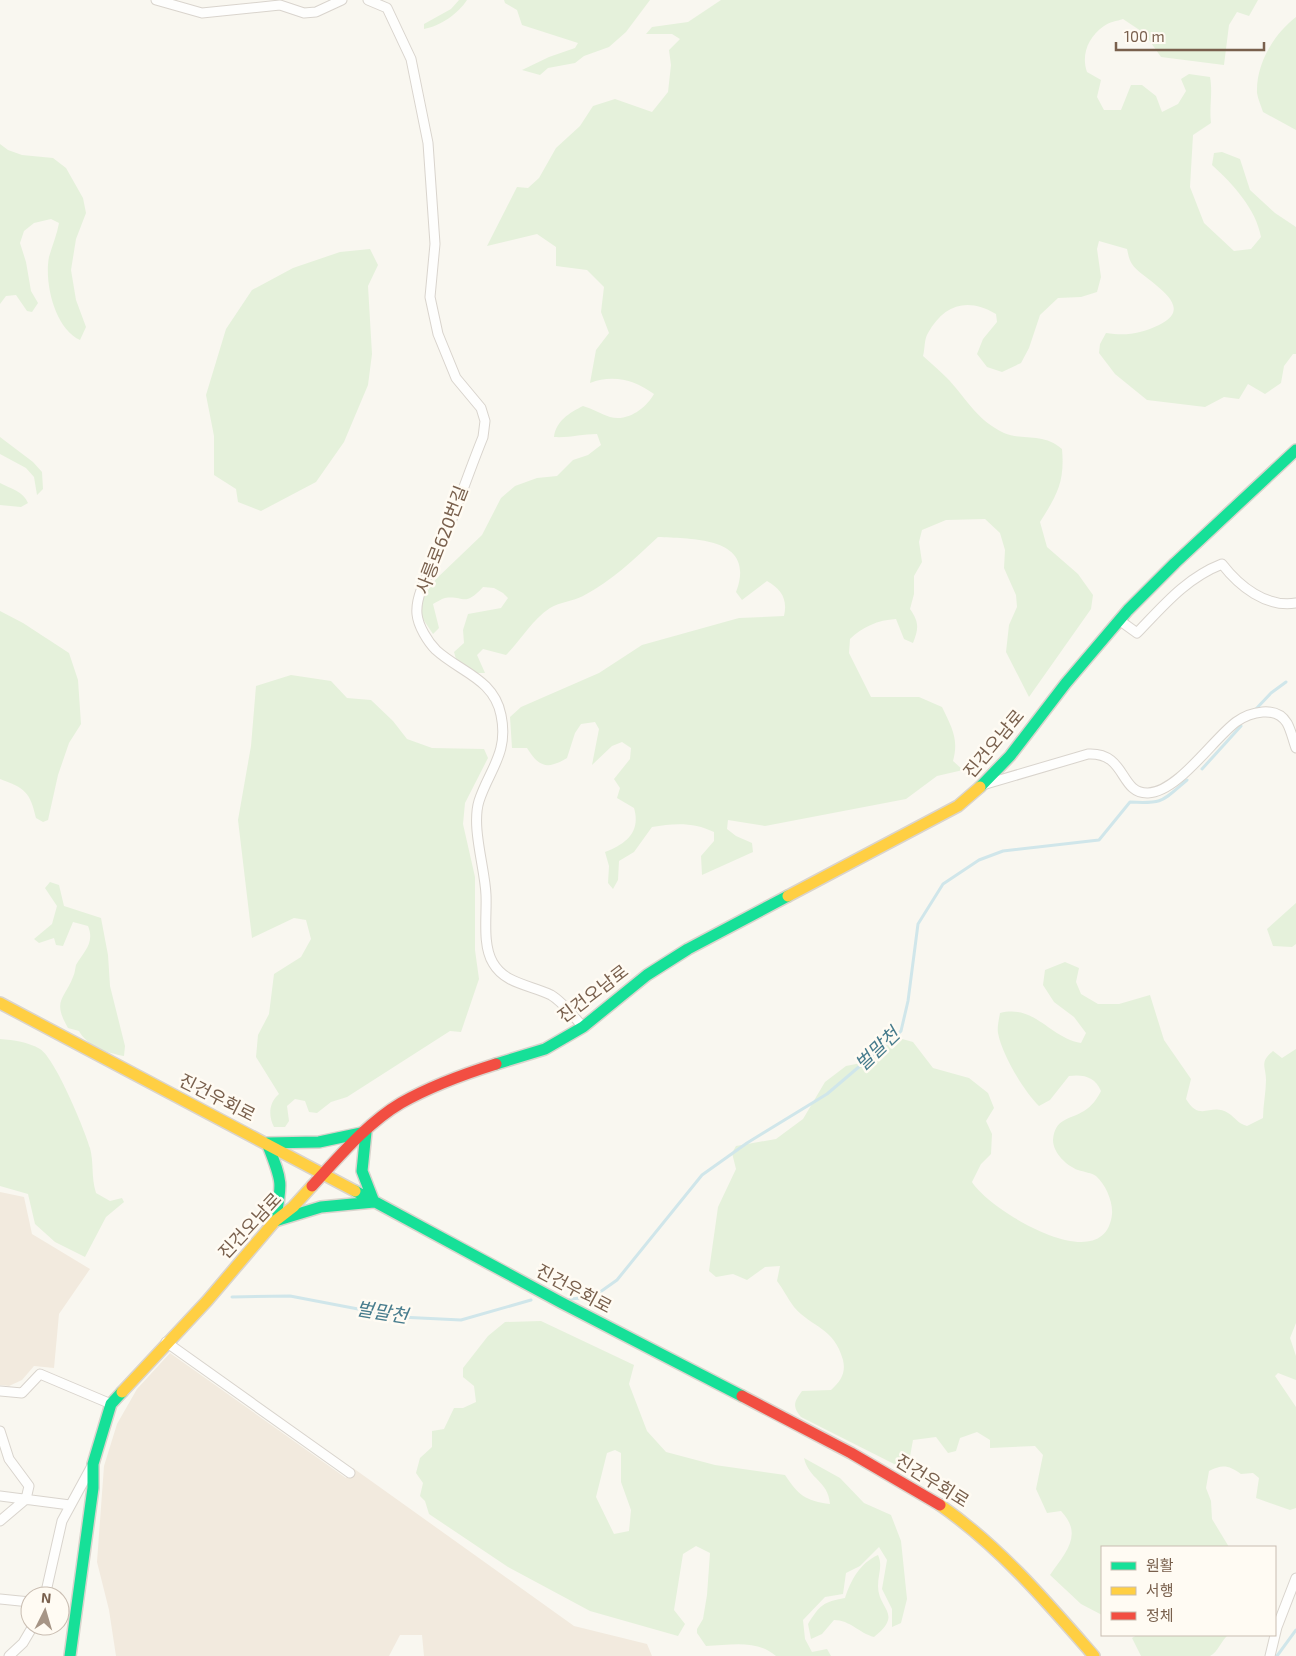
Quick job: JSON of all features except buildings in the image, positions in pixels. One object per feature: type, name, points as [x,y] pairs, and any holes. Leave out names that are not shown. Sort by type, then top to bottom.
[{"type":"main road","name":"진건오남로","points":[[70,1656],[94,1488],[93,1464],[111,1404],[166,1342],[207,1301],[275,1221],[293,1207],[350,1144],[400,1104],[424,1091],[460,1075],[545,1049],[583,1027],[629,989],[707,938],[958,806],[986,784],[1119,620],[1211,529],[1296,450]]},
{"type":"main road","name":"진건우회로","points":[[0,1003],[851,1453],[929,1498],[971,1527],[1018,1570],[1094,1656]]},
{"type":"main road","points":[[366,1132],[362,1172],[374,1202],[321,1207],[275,1221],[282,1188],[281,1177],[267,1143],[318,1142],[366,1132]]},
{"type":"street","points":[[156,0],[202,13],[280,6],[304,13],[316,12],[342,0]]},
{"type":"street","name":"사릉로620번길","points":[[368,0],[387,8],[411,59],[428,143],[435,244],[430,297],[438,334],[456,378],[481,408],[485,421],[483,437],[440,550],[420,595],[417,614],[423,630],[436,650],[480,679],[490,690],[501,714],[503,738],[498,762],[479,801],[476,816],[486,893],[488,948],[492,962],[501,973],[517,983],[552,996],[583,1027]]},
{"type":"street","points":[[1119,620],[1137,633],[1184,586],[1204,571],[1222,564],[1234,579],[1245,588],[1280,603],[1296,602]]},
{"type":"street","points":[[986,784],[1088,754],[1098,754],[1111,759],[1124,779],[1137,791],[1146,794],[1153,792],[1186,772],[1235,723],[1254,713],[1266,712],[1281,716],[1286,721],[1296,748]]},
{"type":"street","points":[[166,1342],[350,1473]]},
{"type":"street","points":[[0,1391],[22,1393],[40,1374],[111,1404]]},
{"type":"street","points":[[0,1431],[9,1459],[28,1486],[26,1499],[0,1521]]},
{"type":"street","points":[[47,1586],[56,1541],[70,1505],[93,1464]]},
{"type":"street","points":[[0,1496],[70,1505]]},
{"type":"street","points":[[1270,1656],[1276,1638],[1277,1627],[1296,1578]]},
{"type":"street","points":[[0,1599],[20,1601]]},
{"type":"street","points":[[9,1656],[23,1643],[27,1636]]},
{"type":"shaded area","points":[[0,1192],[24,1197],[32,1234],[90,1269],[59,1314],[54,1368],[34,1366],[22,1380],[9,1386],[0,1385]]},
{"type":"shaded area","points":[[170,1353],[346,1478],[353,1468],[574,1626],[647,1644],[652,1656],[424,1656],[422,1635],[400,1635],[389,1656],[116,1656],[109,1610],[97,1562],[104,1466],[117,1424],[137,1389]]},
{"type":"green space","points":[[459,0],[467,0],[448,19],[424,29],[424,24],[451,9]]},
{"type":"green space","points":[[504,0],[650,0],[626,32],[609,47],[584,56],[575,63],[548,68],[540,75],[522,70],[549,57],[575,48],[578,43],[522,25],[517,10],[505,3]]},
{"type":"green space","points":[[721,0],[1258,0],[1249,16],[1237,12],[1229,25],[1224,65],[1161,57],[1144,33],[1123,19],[1098,30],[1087,47],[1085,66],[1087,72],[1101,80],[1097,97],[1104,110],[1121,110],[1131,85],[1142,85],[1156,96],[1162,112],[1178,104],[1186,91],[1181,79],[1189,74],[1210,77],[1211,123],[1193,135],[1190,187],[1204,223],[1234,251],[1251,249],[1261,237],[1249,207],[1228,180],[1212,165],[1214,153],[1222,152],[1240,159],[1250,190],[1275,213],[1296,227],[1296,354],[1293,354],[1284,366],[1281,383],[1265,394],[1248,384],[1239,399],[1224,397],[1205,407],[1147,400],[1115,374],[1099,353],[1100,344],[1106,333],[1133,334],[1159,325],[1170,317],[1174,309],[1165,293],[1132,264],[1127,249],[1099,241],[1097,249],[1101,277],[1097,292],[1081,297],[1058,298],[1040,315],[1029,348],[1021,363],[1002,372],[987,367],[977,354],[983,339],[997,322],[996,314],[976,306],[966,305],[958,306],[941,315],[927,335],[923,356],[949,380],[980,416],[995,428],[1011,435],[1047,440],[1062,449],[1061,479],[1055,496],[1040,522],[1047,547],[1078,574],[1093,595],[1091,609],[1029,697],[1006,652],[1009,625],[1017,607],[1016,595],[1004,568],[1005,550],[1000,533],[985,519],[946,520],[922,530],[919,542],[922,562],[914,576],[914,594],[910,609],[917,625],[913,643],[904,639],[896,619],[889,620],[871,625],[850,639],[849,653],[871,697],[919,697],[942,707],[955,740],[953,761],[963,770],[937,776],[906,799],[765,826],[728,820],[727,829],[736,836],[752,843],[753,852],[702,875],[701,856],[714,841],[714,832],[699,826],[684,824],[652,827],[634,852],[619,861],[618,880],[613,889],[608,883],[609,866],[605,852],[625,841],[630,836],[635,824],[634,808],[617,798],[620,788],[614,779],[630,759],[631,748],[622,742],[612,746],[592,765],[599,729],[595,722],[581,724],[575,733],[567,758],[554,764],[544,765],[527,748],[512,748],[510,717],[521,707],[599,673],[642,645],[739,618],[784,616],[785,604],[780,591],[767,581],[742,600],[736,592],[740,574],[738,560],[730,551],[704,541],[658,537],[604,584],[583,596],[550,608],[532,624],[506,655],[483,649],[477,655],[485,673],[473,673],[457,663],[454,652],[464,643],[463,630],[468,614],[501,608],[508,598],[503,593],[494,588],[483,587],[468,599],[445,598],[433,604],[439,628],[433,634],[419,613],[421,600],[436,579],[482,535],[501,498],[515,486],[537,478],[557,476],[573,460],[588,455],[601,445],[597,434],[554,437],[557,426],[564,418],[583,406],[610,417],[630,416],[641,409],[654,394],[639,385],[624,380],[607,379],[590,383],[596,350],[609,333],[601,312],[604,287],[587,270],[556,266],[556,247],[537,234],[487,246],[517,187],[528,188],[539,178],[556,148],[580,126],[593,106],[615,99],[652,112],[668,92],[671,65],[669,50],[680,39],[672,34],[646,34],[652,27],[688,22]]},
{"type":"green space","points":[[1296,17],[1296,130],[1263,112],[1257,93],[1257,82],[1268,50],[1280,32]]},
{"type":"green space","points":[[0,144],[8,150],[22,155],[53,158],[66,168],[83,198],[86,213],[76,239],[71,270],[76,300],[86,327],[80,340],[64,326],[53,304],[50,292],[48,279],[49,257],[59,223],[51,219],[34,223],[24,231],[20,243],[26,262],[31,291],[38,303],[32,312],[27,311],[16,295],[6,296],[0,304]]},
{"type":"green space","points":[[370,249],[378,265],[368,286],[372,354],[368,385],[344,442],[316,482],[261,511],[238,502],[236,489],[214,475],[214,436],[206,395],[226,329],[252,290],[293,268],[340,252]]},
{"type":"green space","points":[[0,437],[33,462],[42,472],[43,489],[37,495],[34,477],[26,468],[0,454]]},
{"type":"green space","points":[[0,483],[20,493],[28,503],[21,507],[0,505]]},
{"type":"green space","points":[[0,611],[23,623],[69,653],[78,680],[81,724],[69,743],[58,775],[48,820],[43,822],[36,818],[29,797],[21,788],[0,779]]},
{"type":"green space","points":[[291,675],[331,681],[347,698],[371,700],[393,721],[407,739],[432,748],[484,749],[488,758],[465,803],[463,824],[475,877],[475,950],[479,979],[461,1032],[450,1031],[347,1097],[331,1102],[317,1113],[309,1112],[305,1101],[295,1099],[287,1106],[289,1121],[285,1127],[274,1127],[270,1109],[273,1101],[279,1094],[256,1057],[258,1035],[269,1014],[274,974],[301,957],[311,939],[306,920],[294,918],[252,938],[238,820],[251,746],[256,686]]},
{"type":"green space","points":[[50,882],[59,885],[64,906],[101,918],[108,955],[110,986],[125,1046],[124,1056],[104,1051],[92,1045],[79,1031],[68,1028],[63,1019],[60,1006],[61,1001],[74,976],[76,965],[88,947],[90,932],[88,926],[73,922],[63,946],[56,945],[54,938],[39,943],[34,939],[52,924],[57,906],[45,888]]},
{"type":"green space","points":[[1296,903],[1296,944],[1292,947],[1273,946],[1267,929]]},
{"type":"green space","points":[[1065,962],[1079,968],[1076,982],[1081,994],[1098,1004],[1119,1004],[1150,995],[1164,1040],[1191,1079],[1186,1099],[1196,1110],[1222,1110],[1247,1126],[1263,1118],[1266,1080],[1264,1065],[1266,1059],[1273,1051],[1282,1058],[1296,1049],[1296,1323],[1290,1338],[1296,1356],[1296,1380],[1278,1373],[1275,1376],[1296,1407],[1296,1508],[1290,1510],[1256,1498],[1259,1478],[1253,1473],[1241,1474],[1225,1466],[1209,1471],[1206,1488],[1211,1501],[1212,1519],[1228,1546],[1101,1546],[1101,1614],[1081,1604],[1050,1575],[1070,1544],[1072,1536],[1068,1520],[1061,1511],[1047,1513],[1036,1489],[1043,1455],[1035,1446],[990,1448],[990,1440],[977,1432],[960,1438],[956,1451],[948,1453],[936,1437],[913,1440],[909,1462],[902,1468],[801,1417],[796,1410],[795,1404],[802,1391],[831,1390],[842,1376],[844,1369],[843,1360],[834,1341],[794,1307],[777,1281],[780,1266],[765,1267],[747,1280],[733,1274],[716,1277],[709,1271],[718,1207],[736,1169],[732,1153],[736,1146],[776,1139],[803,1119],[825,1082],[846,1066],[871,1061],[895,1037],[913,1042],[933,1068],[969,1078],[988,1093],[994,1108],[986,1121],[992,1134],[991,1154],[981,1164],[972,1182],[983,1194],[1022,1222],[1046,1234],[1069,1241],[1090,1241],[1105,1233],[1112,1214],[1110,1199],[1106,1189],[1096,1176],[1078,1170],[1065,1162],[1055,1150],[1053,1140],[1054,1133],[1060,1124],[1084,1111],[1094,1102],[1101,1091],[1099,1086],[1096,1082],[1084,1076],[1069,1076],[1050,1100],[1039,1106],[1014,1072],[1000,1042],[998,1026],[1000,1013],[1012,1012],[1023,1013],[1033,1017],[1060,1035],[1081,1043],[1086,1033],[1074,1017],[1054,1002],[1043,985],[1045,970]]},
{"type":"green space","points":[[0,1039],[31,1045],[40,1049],[46,1055],[69,1095],[87,1139],[96,1193],[110,1201],[122,1198],[124,1202],[106,1217],[85,1257],[55,1242],[35,1224],[28,1194],[0,1186]]},
{"type":"green space","points":[[541,1321],[634,1365],[629,1384],[647,1431],[666,1452],[715,1465],[785,1475],[794,1488],[803,1496],[830,1504],[826,1490],[810,1471],[804,1458],[840,1478],[864,1503],[891,1515],[901,1541],[907,1599],[901,1623],[892,1627],[892,1609],[882,1589],[887,1560],[879,1547],[860,1566],[846,1573],[843,1594],[825,1597],[803,1620],[805,1639],[812,1652],[827,1649],[831,1656],[776,1656],[769,1651],[752,1645],[706,1646],[697,1633],[697,1629],[703,1619],[710,1553],[696,1546],[683,1554],[674,1610],[685,1624],[678,1636],[590,1611],[508,1567],[429,1514],[425,1501],[420,1496],[423,1483],[416,1473],[420,1458],[432,1447],[432,1431],[444,1429],[454,1408],[463,1408],[476,1402],[474,1386],[463,1377],[463,1368],[488,1336],[505,1322]],"holes":[[[615,1450],[621,1453],[621,1482],[631,1510],[629,1531],[614,1534],[596,1497],[607,1453]]]},
{"type":"green space","points":[[878,1555],[880,1563],[879,1594],[888,1617],[883,1629],[874,1637],[850,1624],[834,1620],[822,1634],[811,1639],[808,1624],[816,1612],[827,1603],[845,1598],[850,1585],[861,1567]]},
{"type":"green space","points":[[1135,1636],[1227,1636],[1210,1656],[1141,1656],[1132,1638]]},
{"type":"waterway","name":"벌말천","points":[[1255,710],[1271,693],[1286,682]]},
{"type":"waterway","name":"벌말천","points":[[1202,769],[1241,726]]},
{"type":"waterway","name":"벌말천","points":[[570,1299],[593,1297],[617,1280],[702,1175],[747,1143],[827,1094],[901,1031],[908,1001],[918,924],[943,884],[979,860],[1003,851],[1099,840],[1130,802],[1162,800],[1187,780]]},
{"type":"waterway","name":"벌말천","points":[[232,1297],[290,1296],[400,1317],[461,1320],[531,1300]]},
{"type":"waterway","points":[[1277,1656],[1296,1630]]},
{"type":"traffic: fast","points":[[980,787],[1010,756],[1066,683],[1128,610],[1175,563],[1296,450]]},
{"type":"traffic: fast","points":[[496,1064],[545,1049],[583,1027],[647,975],[688,949],[788,896]]},
{"type":"traffic: fast","points":[[366,1132],[362,1171],[374,1202],[321,1207],[275,1221],[280,1181],[267,1143],[319,1142],[366,1132]]},
{"type":"traffic: fast","points":[[355,1191],[562,1303],[742,1396]]},
{"type":"traffic: fast","points":[[70,1656],[93,1488],[93,1464],[111,1404],[122,1392]]},
{"type":"traffic: slow","points":[[788,896],[958,806],[980,787]]},
{"type":"traffic: slow","points":[[0,1003],[355,1191]]},
{"type":"traffic: slow","points":[[122,1392],[207,1301],[275,1221],[293,1207],[312,1186]]},
{"type":"traffic: slow","points":[[940,1505],[962,1521],[1002,1557],[1040,1595],[1094,1656]]},
{"type":"traffic: jam","points":[[312,1186],[376,1120],[388,1111],[436,1086],[496,1064]]},
{"type":"traffic: jam","points":[[742,1396],[851,1453],[940,1505]]}]
